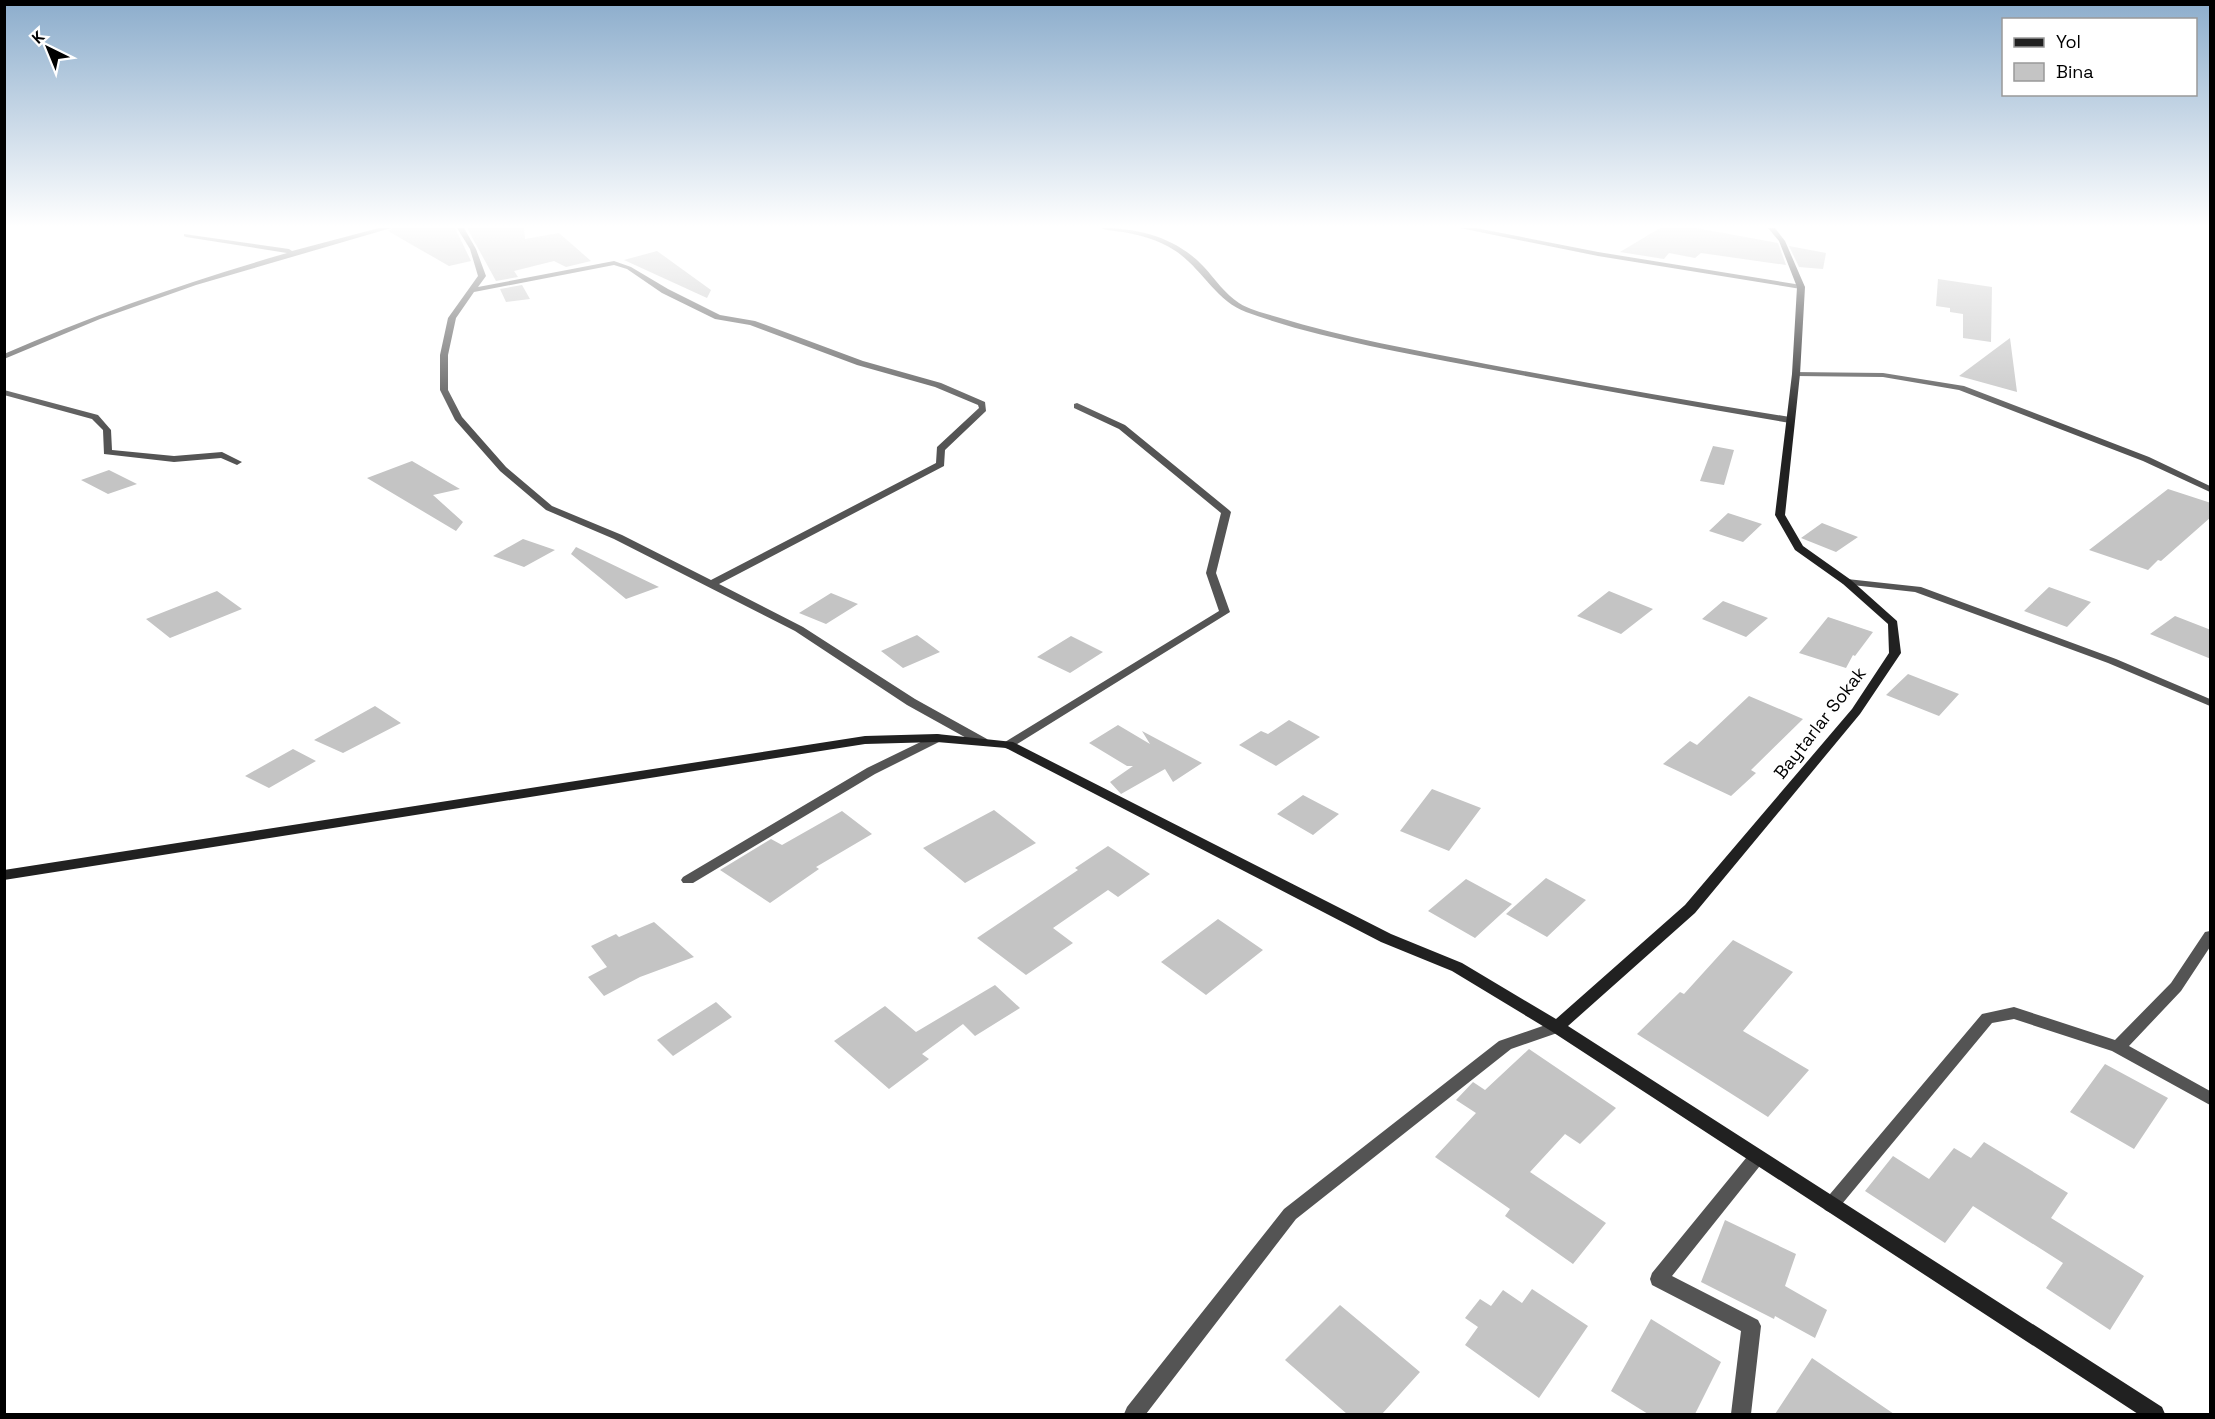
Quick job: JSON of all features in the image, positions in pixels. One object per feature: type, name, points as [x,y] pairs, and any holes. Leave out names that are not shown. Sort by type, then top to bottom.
[{"type":"street","points":[[4,357],[105,313],[157,294]]},
{"type":"street","points":[[469,294],[452,318],[444,355],[444,390],[458,418],[503,469],[549,508],[618,537],[799,628],[911,702],[983,742]]},
{"type":"street","points":[[672,294],[718,317],[752,323],[860,363],[938,385],[982,404],[983,410],[940,449],[941,464],[712,584]]},
{"type":"street","points":[[1222,294],[1225,299],[1246,310],[1419,353],[1600,389],[1790,420]]},
{"type":"street","name":"Baytarlar Sokak","points":[[1557,1027],[1690,909],[1856,711],[1894,653],[1893,623],[1847,582],[1799,548],[1780,515],[1796,375],[1801,294]]},
{"type":"street","points":[[1796,375],[1883,375],[1961,388],[2146,459],[2211,489]]},
{"type":"street","points":[[4,392],[95,417],[107,430],[106,452],[174,459],[222,455],[237,462]]},
{"type":"street","points":[[1009,745],[1225,612],[1211,573],[1226,512],[1122,427],[1077,406]]},
{"type":"street","points":[[1847,582],[1917,589],[2112,661],[2211,703]]},
{"type":"street","points":[[688,880],[871,771],[937,738]]},
{"type":"street","points":[[4,874],[865,740],[937,738],[1009,745],[1386,938],[1457,967],[1557,1027],[2155,1414]]},
{"type":"street","points":[[2118,1047],[2176,987],[2211,936]]},
{"type":"street","points":[[1831,1205],[1987,1018],[2014,1013],[2118,1047],[2211,1099]]},
{"type":"street","points":[[1134,1414],[1290,1214],[1505,1045],[1557,1027]]},
{"type":"street","points":[[1742,1414],[1751,1326],[1659,1279],[1757,1157]]},
{"type":"building","points":[[502,294],[527,294],[530,299],[506,302]]},
{"type":"building","points":[[1937,294],[1992,294],[1991,342],[1963,338],[1963,314],[1950,312],[1950,308],[1936,306]]},
{"type":"building","points":[[2010,338],[2017,392],[1959,376]]},
{"type":"building","points":[[1713,446],[1734,450],[1724,485],[1700,481]]},
{"type":"building","points":[[412,461],[460,489],[433,495],[463,522],[456,531],[367,478]]},
{"type":"building","points":[[109,470],[137,484],[108,494],[81,480]]},
{"type":"building","points":[[2168,489],[2211,503],[2211,517],[2161,561],[2158,560],[2148,570],[2089,550]]},
{"type":"building","points":[[1728,513],[1762,524],[1743,542],[1709,531]]},
{"type":"building","points":[[1822,523],[1858,537],[1836,552],[1801,538]]},
{"type":"building","points":[[523,539],[555,550],[524,567],[493,556]]},
{"type":"building","points":[[576,547],[659,587],[626,599],[571,554]]},
{"type":"building","points":[[2049,587],[2091,602],[2067,627],[2024,611]]},
{"type":"building","points":[[217,591],[242,609],[170,638],[146,619]]},
{"type":"building","points":[[1609,591],[1653,609],[1621,634],[1577,616]]},
{"type":"building","points":[[831,593],[858,604],[826,624],[799,613]]},
{"type":"building","points":[[1723,601],[1768,618],[1746,637],[1702,619]]},
{"type":"building","points":[[2175,616],[2211,630],[2211,659],[2150,634]]},
{"type":"building","points":[[1828,617],[1873,632],[1855,656],[1853,655],[1846,668],[1799,653]]},
{"type":"building","points":[[917,635],[940,652],[903,668],[881,651]]},
{"type":"building","points":[[1071,636],[1103,652],[1070,673],[1037,657]]},
{"type":"building","points":[[1908,674],[1959,694],[1939,716],[1886,695]]},
{"type":"building","points":[[1749,696],[1803,719],[1751,770],[1756,773],[1731,796],[1663,764],[1690,741],[1697,745]]},
{"type":"building","points":[[375,706],[401,723],[343,753],[314,740]]},
{"type":"building","points":[[1289,720],[1320,737],[1276,766],[1239,745],[1261,731],[1268,734]]},
{"type":"building","points":[[1118,725],[1150,744],[1142,731],[1202,763],[1173,782],[1165,769],[1121,794],[1110,782],[1133,766],[1127,766],[1089,743]]},
{"type":"building","points":[[293,749],[316,761],[269,788],[245,776]]},
{"type":"building","points":[[1432,789],[1481,808],[1449,851],[1400,831]]},
{"type":"building","points":[[1303,795],[1339,814],[1313,835],[1277,814]]},
{"type":"building","points":[[994,810],[1036,843],[965,883],[923,848]]},
{"type":"building","points":[[842,811],[872,834],[816,867],[819,869],[770,903],[720,870],[771,839],[782,845]]},
{"type":"building","points":[[1108,846],[1150,874],[1118,897],[1108,890],[1053,928],[1073,943],[1026,975],[977,938],[1078,870],[1075,868]]},
{"type":"building","points":[[1546,878],[1586,900],[1547,937],[1506,914]]},
{"type":"building","points":[[1466,879],[1512,904],[1475,938],[1428,911]]},
{"type":"building","points":[[1218,919],[1263,950],[1206,995],[1161,962]]},
{"type":"building","points":[[654,922],[694,957],[640,977],[604,996],[588,977],[607,967],[591,946],[616,934],[619,937]]},
{"type":"building","points":[[1733,940],[1793,972],[1743,1031],[1809,1070],[1768,1117],[1637,1034],[1680,992],[1684,994]]},
{"type":"building","points":[[995,985],[1020,1008],[975,1036],[963,1024],[922,1054],[929,1059],[889,1089],[834,1041],[885,1006],[916,1032]]},
{"type":"building","points":[[716,1002],[732,1017],[673,1056],[657,1040]]},
{"type":"building","points":[[1529,1049],[1616,1108],[1580,1144],[1565,1134],[1530,1172],[1606,1223],[1573,1264],[1505,1216],[1510,1209],[1435,1157],[1476,1113],[1456,1100],[1473,1082],[1485,1090]]},
{"type":"building","points":[[2105,1064],[2168,1098],[2134,1149],[2070,1112]]},
{"type":"building","points":[[1984,1142],[2068,1193],[2051,1218],[2144,1276],[2110,1330],[2046,1288],[2063,1263],[1973,1206],[1945,1243],[1865,1191],[1893,1156],[1929,1179],[1954,1148],[1971,1158]]},
{"type":"building","points":[[1725,1220],[1796,1254],[1785,1286],[1827,1310],[1815,1338],[1775,1316],[1774,1319],[1701,1282]]},
{"type":"building","points":[[1532,1289],[1588,1326],[1539,1398],[1465,1345],[1478,1327],[1465,1318],[1480,1299],[1491,1306],[1503,1290],[1522,1303]]},
{"type":"building","points":[[1340,1305],[1420,1372],[1382,1414],[1347,1414],[1285,1360]]},
{"type":"building","points":[[1651,1319],[1721,1362],[1695,1414],[1648,1414],[1611,1391]]},
{"type":"building","points":[[1812,1358],[1894,1414],[1775,1414]]}]
